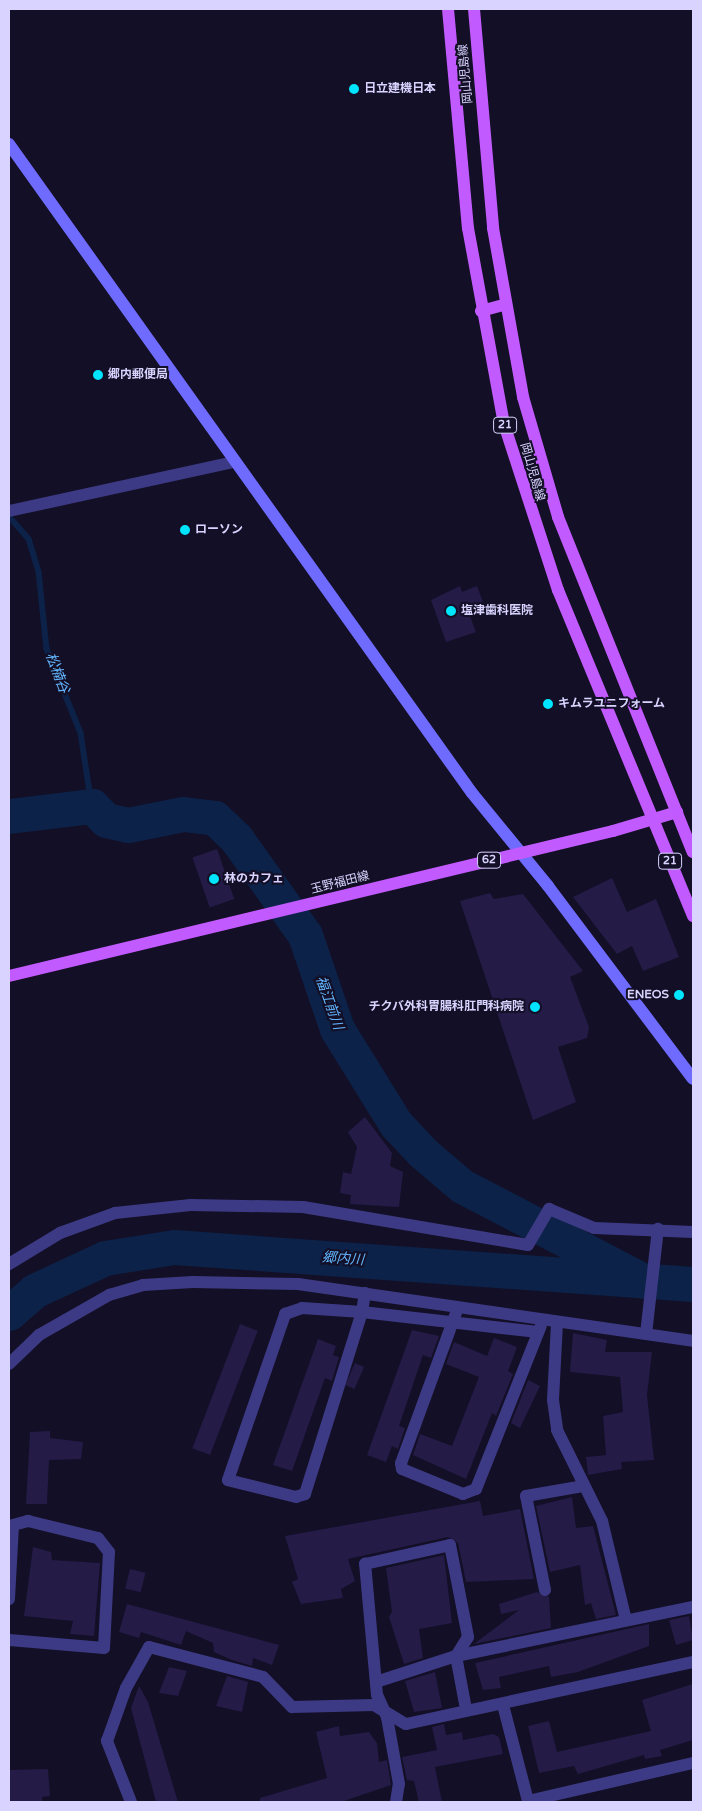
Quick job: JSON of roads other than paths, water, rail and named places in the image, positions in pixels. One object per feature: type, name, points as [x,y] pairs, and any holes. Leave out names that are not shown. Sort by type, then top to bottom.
[{"type":"main road","name":"岡山児島線","points":[[448,9],[481,310],[504,424],[529,509],[652,819],[693,916]]},
{"type":"main road","name":"岡山児島線","points":[[474,9],[504,305],[523,397],[558,517],[693,852]]},
{"type":"main road","points":[[481,310],[504,305]]},
{"type":"main road","name":"玉野福田線","points":[[9,976],[274,914],[677,812]]},
{"type":"street","points":[[9,144],[234,462],[472,793],[519,851],[693,1079]]},
{"type":"street","points":[[12,511],[234,462]]},
{"type":"street","points":[[9,1264],[60,1234],[115,1213],[191,1205],[304,1207],[528,1245],[549,1209],[594,1228],[658,1233],[693,1232]]},
{"type":"street","points":[[647,1329],[658,1233]]},
{"type":"street","points":[[9,1364],[39,1335],[79,1309],[143,1285],[298,1284],[365,1293],[455,1314],[540,1327],[557,1323],[647,1329],[693,1341]]},
{"type":"street","points":[[365,1293],[362,1312],[305,1494],[296,1497],[228,1480],[285,1314],[302,1308],[362,1312],[455,1314]]},
{"type":"street","points":[[455,1314],[402,1469],[464,1494],[476,1490],[540,1327]]},
{"type":"street","points":[[557,1323],[554,1400],[557,1430],[602,1520],[626,1620]]},
{"type":"street","points":[[545,1590],[526,1496],[584,1486]]},
{"type":"street","points":[[9,1599],[13,1525],[28,1522],[98,1538],[109,1552],[104,1648],[9,1640]]},
{"type":"street","points":[[396,1802],[399,1784],[387,1717],[376,1682],[365,1564],[450,1545],[468,1637],[456,1656],[466,1709]]},
{"type":"street","points":[[376,1682],[456,1656],[693,1607]]},
{"type":"street","points":[[131,1802],[107,1741],[126,1688],[149,1647],[263,1677],[292,1707],[374,1705],[387,1717],[406,1724],[466,1709],[504,1705],[693,1662]]},
{"type":"street","points":[[504,1705],[528,1801],[575,1797],[693,1763]]},
{"type":"waterway","name":"松楠谷","points":[[9,516],[29,539],[39,572],[47,649],[81,733],[92,806]]},
{"type":"waterway","name":"福江前川","points":[[9,816],[92,806],[106,820],[128,825],[183,814],[215,818],[236,838],[305,935],[337,1029],[396,1124],[422,1152],[462,1186],[644,1281]]},
{"type":"waterway","name":"郷内川","points":[[9,1313],[34,1291],[105,1258],[174,1247],[693,1284]]},
{"type":"place","name":"日立建機日本","points":[[354,89]]},
{"type":"place","name":"郷内郵便局","points":[[98,375]]},
{"type":"place","name":"ローソン","points":[[185,530]]},
{"type":"place","name":"塩津歯科医院","points":[[451,611]]},
{"type":"place","name":"キムラユニフォーム","points":[[548,704]]},
{"type":"place","name":"林のカフェ","points":[[214,879]]},
{"type":"place","name":"ENEOS","points":[[679,995]]},
{"type":"place","name":"チクバ外科胃腸科肛門科病院","points":[[535,1007]]}]
